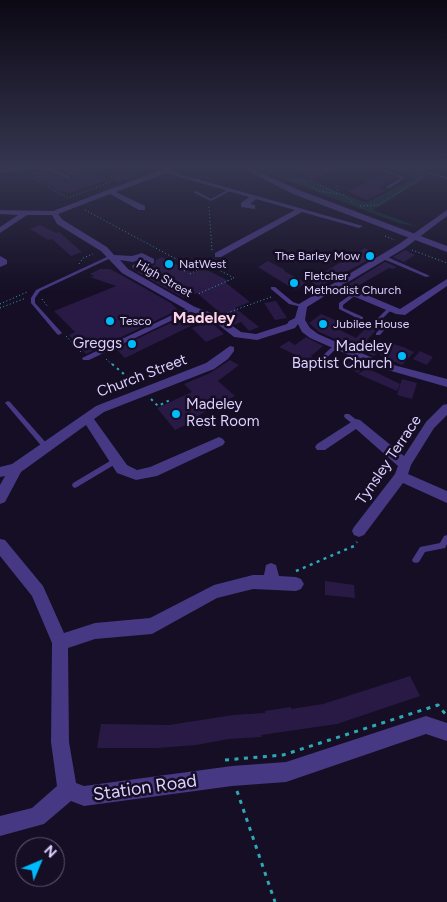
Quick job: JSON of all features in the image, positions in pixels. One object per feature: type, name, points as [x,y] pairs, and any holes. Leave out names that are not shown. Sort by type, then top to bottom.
[{"type":"street","points":[[0,212],[24,214],[54,213],[62,210]]},
{"type":"street","points":[[301,210],[359,226]]},
{"type":"street","points":[[218,255],[301,210]]},
{"type":"street","points":[[346,210],[447,249]]},
{"type":"street","points":[[447,212],[414,237],[302,306],[299,325],[336,346],[378,364],[447,383]]},
{"type":"street","name":"High Street","points":[[54,213],[60,222],[104,249],[125,271],[192,309],[214,317],[231,331],[245,337],[257,337],[299,325]]},
{"type":"street","points":[[0,231],[24,214]]},
{"type":"street","points":[[111,257],[133,258],[142,256],[150,260],[136,267]]},
{"type":"street","points":[[0,259],[4,262],[0,264]]},
{"type":"street","points":[[334,285],[399,312],[409,311],[447,282]]},
{"type":"street","points":[[86,358],[192,309]]},
{"type":"street","name":"Church Street","points":[[0,472],[16,468],[100,409],[210,366],[224,357],[230,349]]},
{"type":"street","name":"Tynsley Terrace","points":[[359,531],[403,470],[430,425],[447,408]]},
{"type":"street","points":[[87,418],[122,469],[136,475],[152,472],[218,442]]},
{"type":"street","points":[[320,447],[351,420],[403,470],[447,497]]},
{"type":"street","name":"Church Street","points":[[0,498],[16,468]]},
{"type":"street","points":[[0,545],[38,591],[60,643],[60,742],[68,790],[37,817],[0,826]]},
{"type":"street","points":[[60,643],[95,631],[152,626],[188,608],[214,592],[253,582],[280,580]]},
{"type":"street","name":"Station Road","points":[[68,790],[84,796],[231,767],[286,772],[426,726],[447,732]]},
{"type":"lane","points":[[59,333],[33,303],[33,298],[38,290],[111,257]]},
{"type":"lane","points":[[383,257],[428,276]]},
{"type":"lane","points":[[273,288],[291,303],[302,306]]},
{"type":"lane","points":[[355,294],[341,304],[341,309],[361,318]]},
{"type":"lane","points":[[378,334],[384,328],[380,318],[390,308]]},
{"type":"lane","points":[[302,363],[317,364],[336,346]]},
{"type":"lane","points":[[8,403],[46,447]]},
{"type":"lane","points":[[74,484],[116,460]]},
{"type":"lane","points":[[416,560],[423,549],[442,546],[447,538]]},
{"type":"path","points":[[85,210],[191,267]]},
{"type":"path","points":[[190,274],[214,258],[210,246],[210,216],[207,210]]},
{"type":"path","points":[[404,247],[447,263]]},
{"type":"path","points":[[184,271],[207,263],[234,278],[198,294]]},
{"type":"path","points":[[222,315],[279,294]]},
{"type":"path","points":[[107,360],[144,391],[158,406],[170,400]]},
{"type":"path","points":[[280,580],[304,566],[354,546],[360,538],[359,531]]},
{"type":"path","points":[[220,761],[231,767],[283,755],[438,705],[447,717]]},
{"type":"path","points":[[231,767],[275,902]]},
{"type":"green space","points":[[364,210],[373,210],[419,227],[398,223]]},
{"type":"building","points":[[40,225],[56,233],[59,232],[82,252],[71,256],[52,239],[48,240],[30,229]]},
{"type":"building","points":[[365,248],[377,255],[319,287],[309,281]]},
{"type":"building","points":[[405,250],[415,255],[404,262],[393,257]]},
{"type":"building","points":[[162,257],[193,273],[203,268],[229,281],[225,282],[250,302],[235,308],[259,327],[249,331],[241,322],[234,325],[197,293],[183,298],[137,272],[155,265],[156,260]]},
{"type":"building","points":[[268,261],[306,283],[295,290],[258,267]]},
{"type":"building","points":[[385,262],[397,267],[389,268],[354,288],[347,285]]},
{"type":"building","name":"Tesco","points":[[100,269],[110,269],[171,303],[178,310],[86,354],[69,335],[75,332],[54,311],[116,286],[90,277],[94,276],[90,274]]},
{"type":"building","points":[[276,301],[287,318],[275,320],[264,303]]},
{"type":"building","points":[[321,314],[340,322],[334,327],[356,338],[375,319],[379,327],[367,340],[383,347],[374,356],[319,332],[309,323]]},
{"type":"building","points":[[185,316],[195,324],[125,358],[116,349]]},
{"type":"building","points":[[210,321],[224,334],[206,342],[192,328]]},
{"type":"building","points":[[306,337],[323,346],[311,356],[314,358],[313,360],[304,359],[279,347],[289,341],[295,345]]},
{"type":"building","points":[[390,343],[414,352],[402,365],[380,355]]},
{"type":"building","points":[[420,351],[433,357],[427,365],[413,359]]},
{"type":"building","points":[[354,359],[366,365],[358,373],[345,366]]},
{"type":"building","points":[[230,360],[239,365],[218,381],[235,396],[194,418],[196,420],[175,430],[157,408],[192,392],[184,384],[210,373]]},
{"type":"building","points":[[367,368],[400,384],[397,391],[358,374]]},
{"type":"building","points":[[402,379],[417,383],[412,399],[397,395]]},
{"type":"building","points":[[325,581],[354,585],[355,598],[325,595]]},
{"type":"building","points":[[410,676],[420,696],[337,724],[261,735],[262,737],[229,739],[196,745],[158,748],[97,748],[101,724],[169,725],[233,715],[265,713],[265,711],[291,707],[291,709],[323,704]]},
{"type":"place","name":"The Barley Mow","points":[[370,256]]},
{"type":"place","name":"NatWest","points":[[169,264]]},
{"type":"place","name":"Fletcher Methodist Church","points":[[294,283]]},
{"type":"place","name":"Tesco","points":[[110,321]]},
{"type":"place","name":"Jubilee House","points":[[323,324]]},
{"type":"place","name":"Greggs","points":[[132,344]]},
{"type":"place","name":"Madeley Baptist Church","points":[[402,356]]},
{"type":"place","name":"Madeley Rest Room","points":[[176,414]]},
{"type":"district","name":"Madeley","points":[[204,318]]}]
